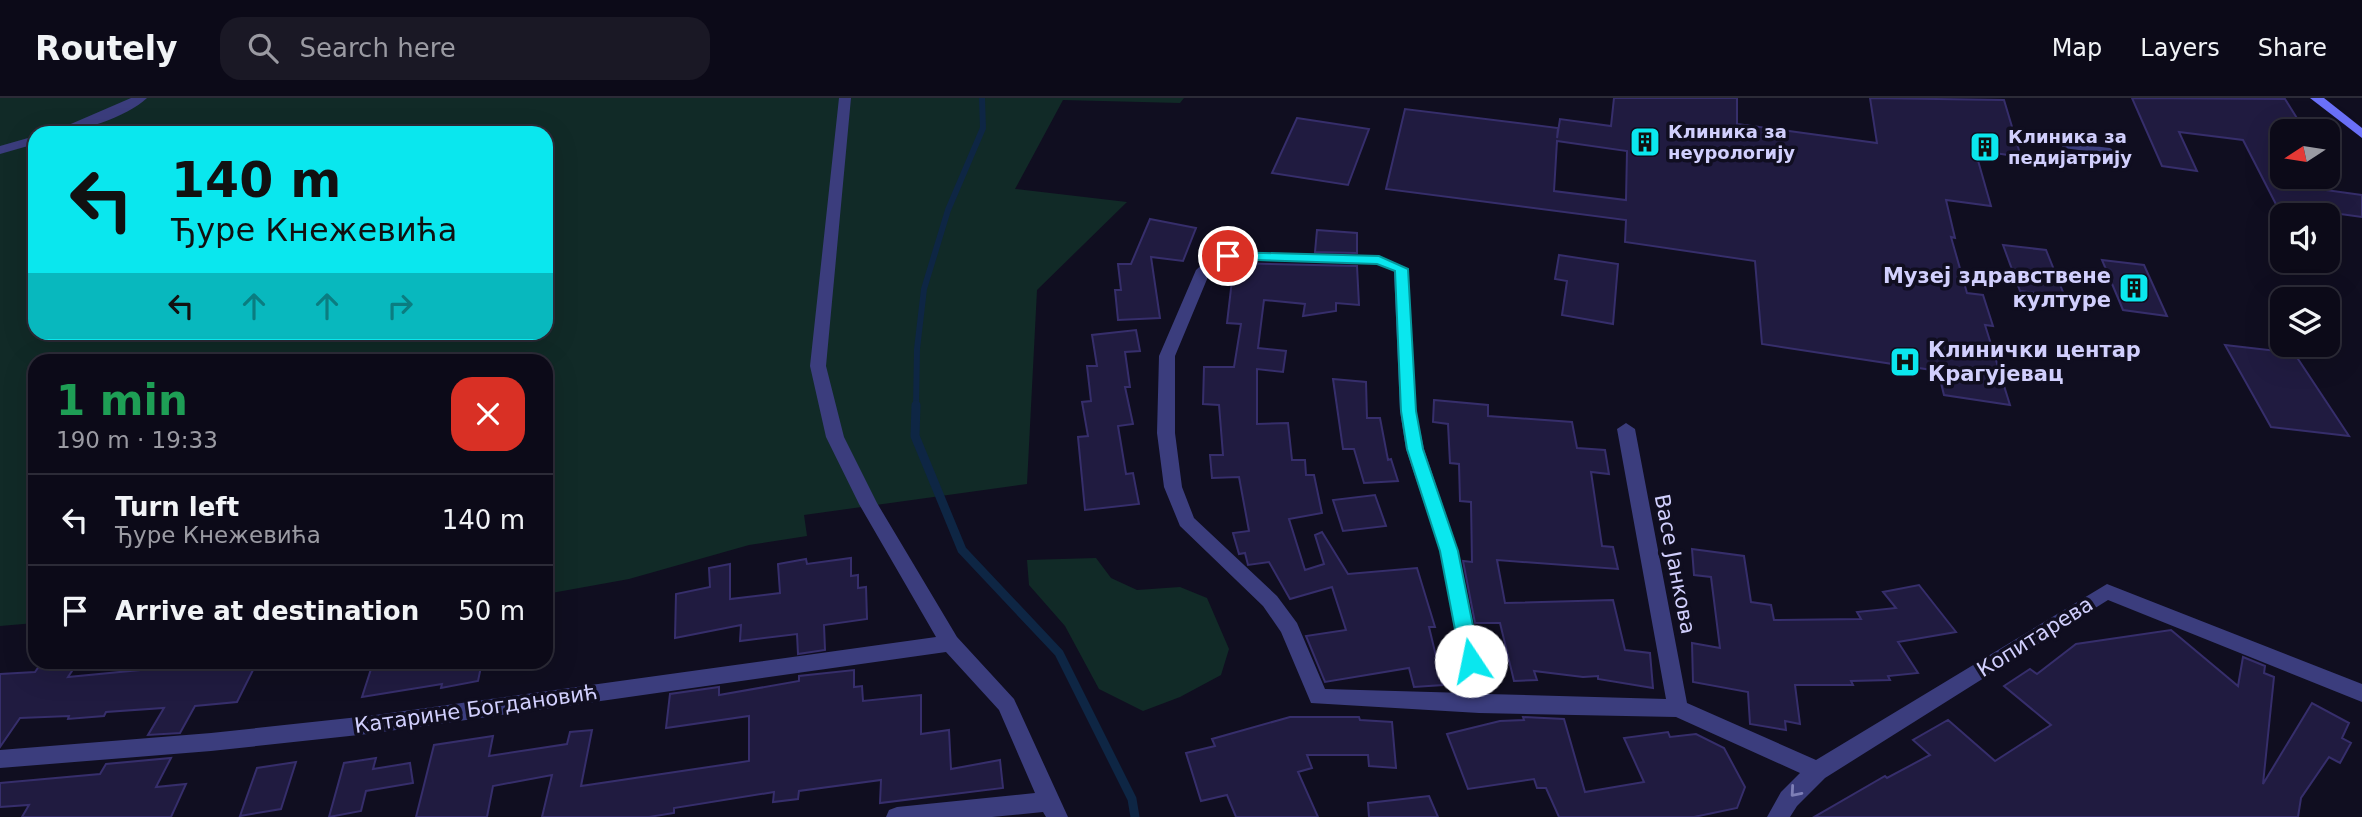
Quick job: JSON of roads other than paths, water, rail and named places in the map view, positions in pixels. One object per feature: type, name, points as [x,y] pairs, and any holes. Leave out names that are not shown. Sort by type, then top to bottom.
[{"type":"main road","points":[[2316,98],[2362,134]]},
{"type":"street","points":[[77,126],[141,98]]},
{"type":"street","points":[[845,98],[818,366],[835,437],[868,504],[950,643],[1007,705],[1054,809],[897,817]]},
{"type":"street","points":[[0,150],[28,142]]},
{"type":"street","points":[[1479,704],[1449,551],[1415,449],[1408,411],[1401,269],[1379,260],[1228,256],[1215,260],[1203,270],[1167,356],[1166,433],[1173,487],[1186,522],[1270,601],[1290,629],[1318,697],[1479,704],[1678,708],[1817,771]]},
{"type":"street","name":"Васе Јанкова","points":[[1626,429],[1678,708]]},
{"type":"street","name":"Копитарева","points":[[1778,817],[1789,799],[1817,771],[2107,591],[2362,693]]},
{"type":"street","name":"Катарине Богдановић","points":[[0,759],[155,748],[419,719],[777,664],[950,643]]},
{"type":"lane","points":[[2067,146],[2110,151]]},
{"type":"waterway","points":[[916,407],[917,349],[924,289],[948,210],[983,128],[982,98]]},
{"type":"waterway","points":[[916,405],[915,436],[962,550],[1059,653],[1132,799],[1135,817]]},
{"type":"place","name":"Клиника за неурологију","points":[[1645,142]]},
{"type":"place","name":"Клиника за педијатрију","points":[[1985,147]]},
{"type":"place","name":"Музеј здравствене културе","points":[[2134,288]]},
{"type":"place","name":"Клинички центар Крагујевац","points":[[1905,362]]}]
